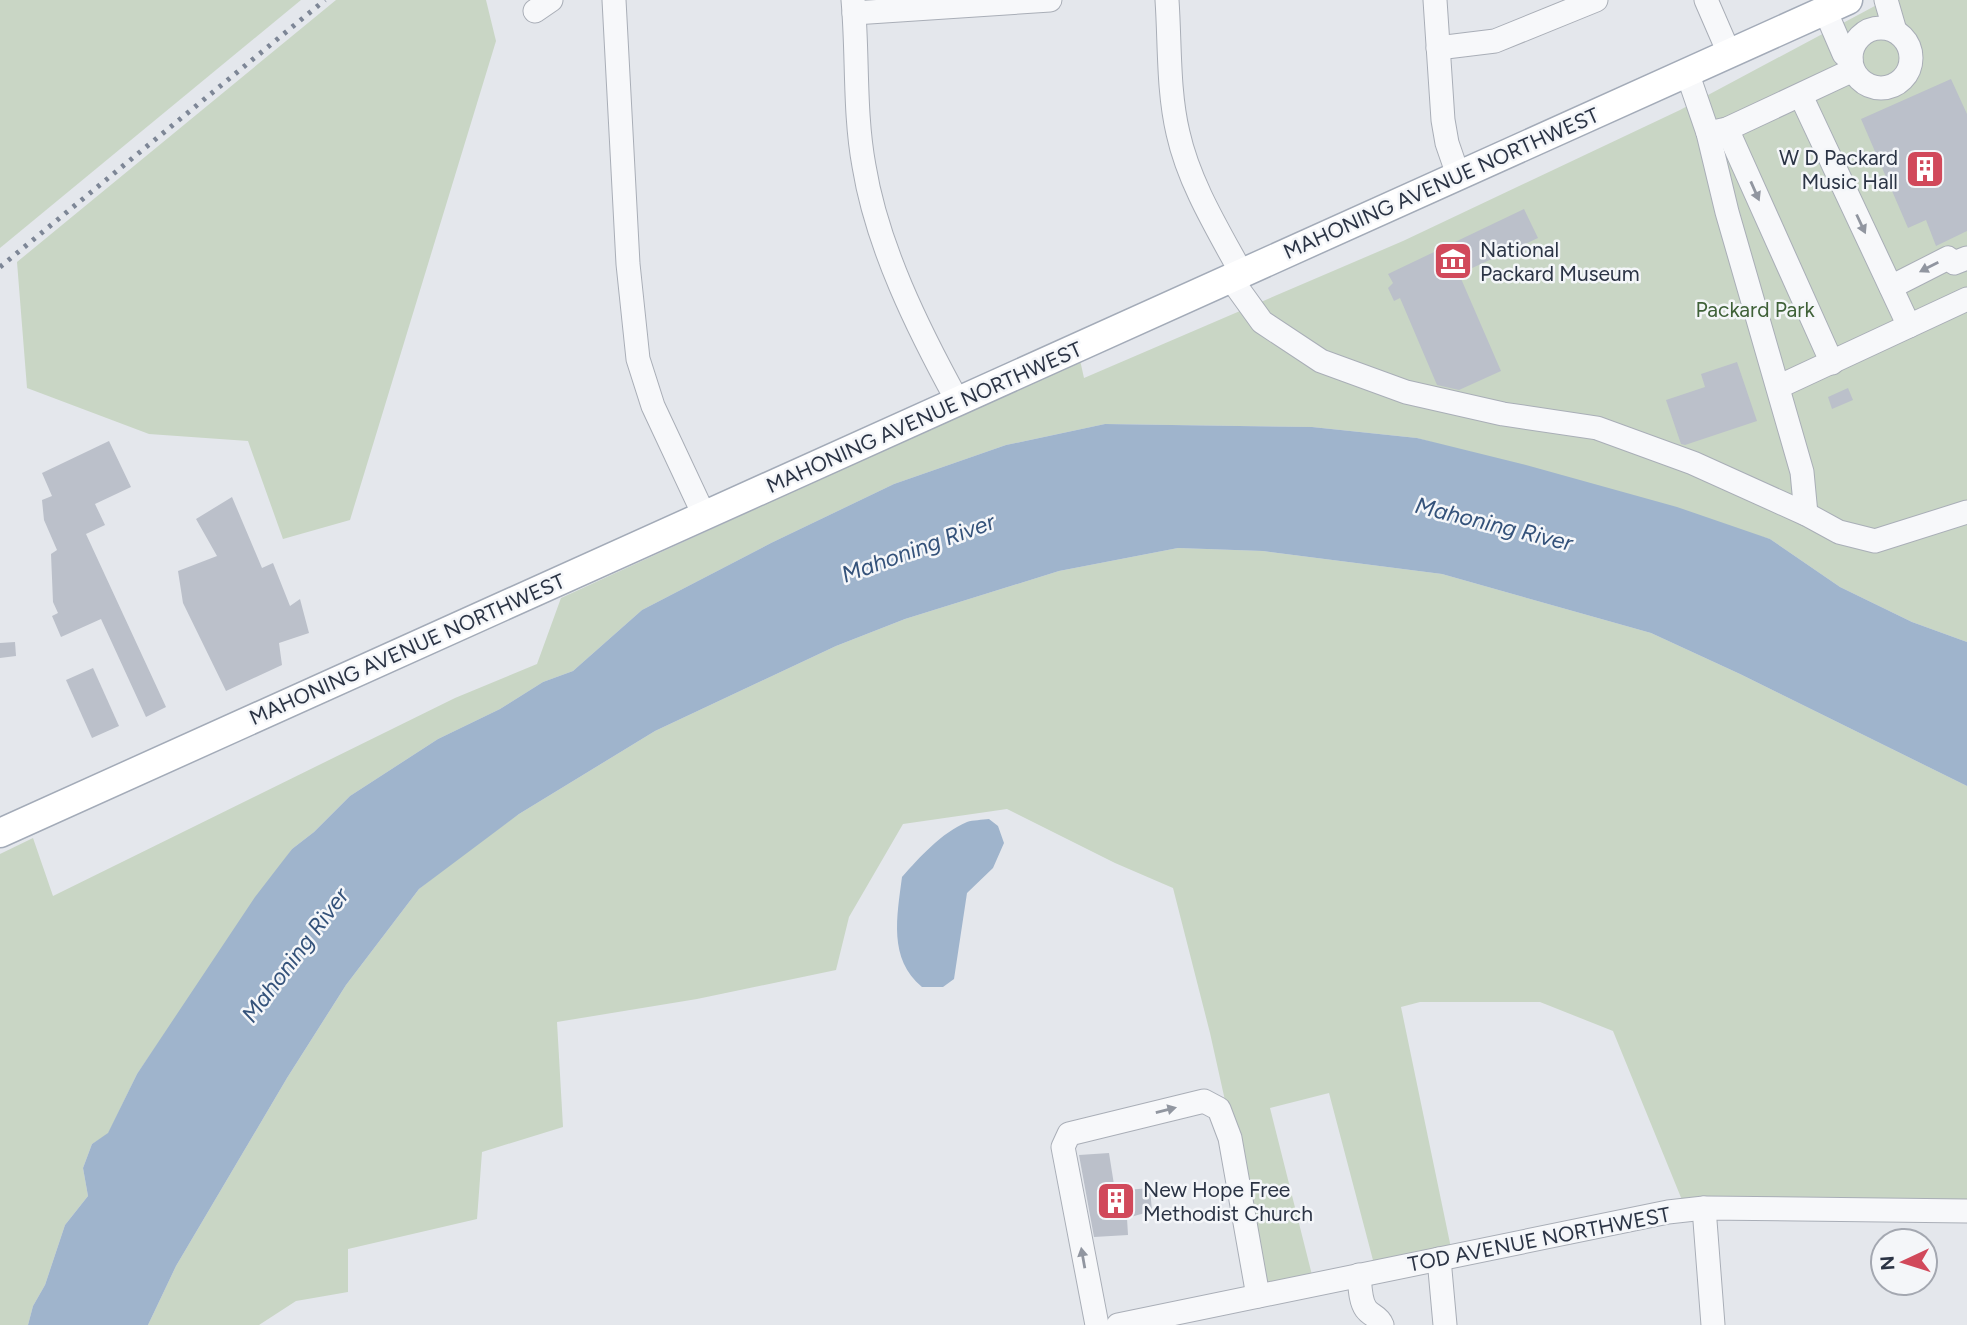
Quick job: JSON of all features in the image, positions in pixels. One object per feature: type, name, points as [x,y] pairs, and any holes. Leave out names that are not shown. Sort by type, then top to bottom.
[{"type":"main road","name":"MAHONING AVENUE NORTHWEST","points":[[0,833],[1836,5]]},
{"type":"street","points":[[614,0],[628,264],[638,359],[653,406],[704,514]]},
{"type":"street","points":[[957,400],[940,370],[886,251],[872,206],[863,164],[853,6],[1050,0]]},
{"type":"street","points":[[1167,0],[1173,104],[1182,151],[1237,277],[1262,321],[1321,361],[1406,392],[1503,414],[1597,428],[1693,463],[1806,514],[1839,532],[1875,541],[1967,512]]},
{"type":"street","points":[[1436,0],[1443,120],[1447,143],[1458,175]]},
{"type":"street","points":[[1438,48],[1495,41],[1596,0]]},
{"type":"street","points":[[1706,0],[1729,53]]},
{"type":"street","points":[[1885,0],[1895,31]]},
{"type":"street","points":[[1836,5],[1843,54],[1859,79],[1867,85],[1878,88],[1896,85],[1908,71],[1911,53],[1902,37],[1895,31],[1874,29],[1857,40],[1852,50],[1852,65]]},
{"type":"street","points":[[1718,131],[1801,96],[1852,65]]},
{"type":"street","points":[[1686,72],[1776,237],[1832,363]]},
{"type":"street","points":[[1801,96],[1909,326]]},
{"type":"street","points":[[1718,131],[1738,250],[1802,472],[1806,514]]},
{"type":"street","points":[[1738,250],[1776,237]]},
{"type":"street","points":[[1891,287],[1948,258],[1955,263],[1967,258]]},
{"type":"street","points":[[1778,387],[1967,299]]},
{"type":"street","points":[[1097,1325],[1063,1147],[1069,1134],[1204,1101],[1219,1109],[1230,1138],[1258,1296]]},
{"type":"street","points":[[1704,1208],[1713,1325]]},
{"type":"street","name":"TOD AVENUE NORTHWEST","points":[[1118,1325],[1668,1212],[1704,1208],[1967,1211]]},
{"type":"street","points":[[1439,1259],[1445,1325]]},
{"type":"street","points":[[1359,1275],[1364,1306],[1368,1312],[1380,1318],[1382,1325]]},
{"type":"green space","points":[[0,0],[301,0],[0,248]]},
{"type":"green space","points":[[336,0],[486,0],[496,41],[350,520],[283,539],[248,441],[149,434],[27,388],[17,262]]},
{"type":"green space","name":"Packard Park","points":[[1886,0],[1967,0],[1967,642],[1912,622],[1840,587],[1770,539],[1417,438],[1312,427],[1105,424],[1006,445],[894,484],[771,543],[642,610],[573,671],[543,682],[500,709],[438,739],[350,796],[314,832],[292,849],[137,1074],[108,1134],[92,1144],[83,1168],[88,1196],[65,1225],[28,1325],[0,1325],[0,854],[33,838],[53,896],[455,698],[537,664],[561,598],[1080,360],[1084,378],[1403,241],[1680,110]]},
{"type":"green space","points":[[1178,548],[1263,551],[1442,574],[1651,633],[1967,786],[1967,1203],[1682,1200],[1613,1031],[1540,1002],[1420,1002],[1401,1007],[1451,1248],[1374,1264],[1329,1093],[1270,1108],[1312,1275],[1266,1285],[1210,1033],[1173,888],[1115,863],[1007,809],[903,824],[849,917],[836,970],[697,999],[557,1022],[563,1127],[482,1152],[477,1219],[348,1249],[348,1292],[296,1301],[259,1325],[148,1325],[176,1266],[287,1078],[346,985],[419,889],[460,856],[519,814],[655,731],[836,646],[905,619],[1059,571]]},
{"type":"water","name":"Mahoning River","points":[[1105,424],[1312,427],[1417,438],[1677,507],[1770,539],[1840,587],[1912,622],[1967,642],[1967,786],[1651,633],[1442,574],[1263,551],[1178,548],[1059,571],[905,619],[836,646],[655,731],[519,814],[419,889],[346,985],[287,1078],[176,1266],[148,1325],[28,1325],[65,1225],[88,1196],[83,1168],[92,1144],[108,1133],[137,1074],[255,897],[292,849],[314,832],[350,796],[438,739],[500,709],[543,682],[573,671],[642,610],[771,543],[894,484],[1006,445]]},
{"type":"water","points":[[989,819],[998,826],[1004,843],[993,868],[967,893],[954,979],[943,987],[922,987],[911,976],[899,950],[897,922],[902,877],[948,832],[967,822]]},
{"type":"building","name":"W D Packard Music Hall","points":[[1951,79],[1967,114],[1967,231],[1936,246],[1926,220],[1908,228],[1861,119]]},
{"type":"building","points":[[1524,209],[1538,238],[1459,274],[1501,371],[1459,390],[1437,385],[1400,298],[1394,301],[1388,288],[1393,283],[1388,274]]},
{"type":"building","points":[[1737,362],[1757,421],[1685,445],[1681,444],[1666,400],[1705,387],[1701,374]]},
{"type":"building","points":[[1848,388],[1853,400],[1832,409],[1828,397]]},
{"type":"building","points":[[109,441],[131,487],[95,504],[105,525],[86,534],[166,707],[146,717],[101,619],[61,637],[52,616],[58,613],[53,602],[51,554],[57,550],[44,520],[42,500],[52,496],[42,473]]},
{"type":"building","points":[[232,497],[262,568],[273,563],[290,606],[300,599],[309,633],[279,643],[282,665],[226,691],[183,603],[178,571],[217,556],[196,519]]},
{"type":"building","points":[[15,642],[16,656],[0,658],[0,643]]},
{"type":"building","points":[[93,668],[119,726],[92,738],[66,680]]},
{"type":"building","name":"New Hope Free Methodist Church","points":[[1109,1153],[1115,1191],[1150,1188],[1152,1211],[1127,1218],[1128,1235],[1094,1237],[1079,1155]]},
{"type":"railway","points":[[0,267],[325,0]]},
{"type":"place","name":"W D Packard Music Hall","points":[[1925,169]]},
{"type":"place","name":"National Packard Museum","points":[[1453,261]]},
{"type":"place","name":"New Hope Free Methodist Church","points":[[1116,1201]]}]
